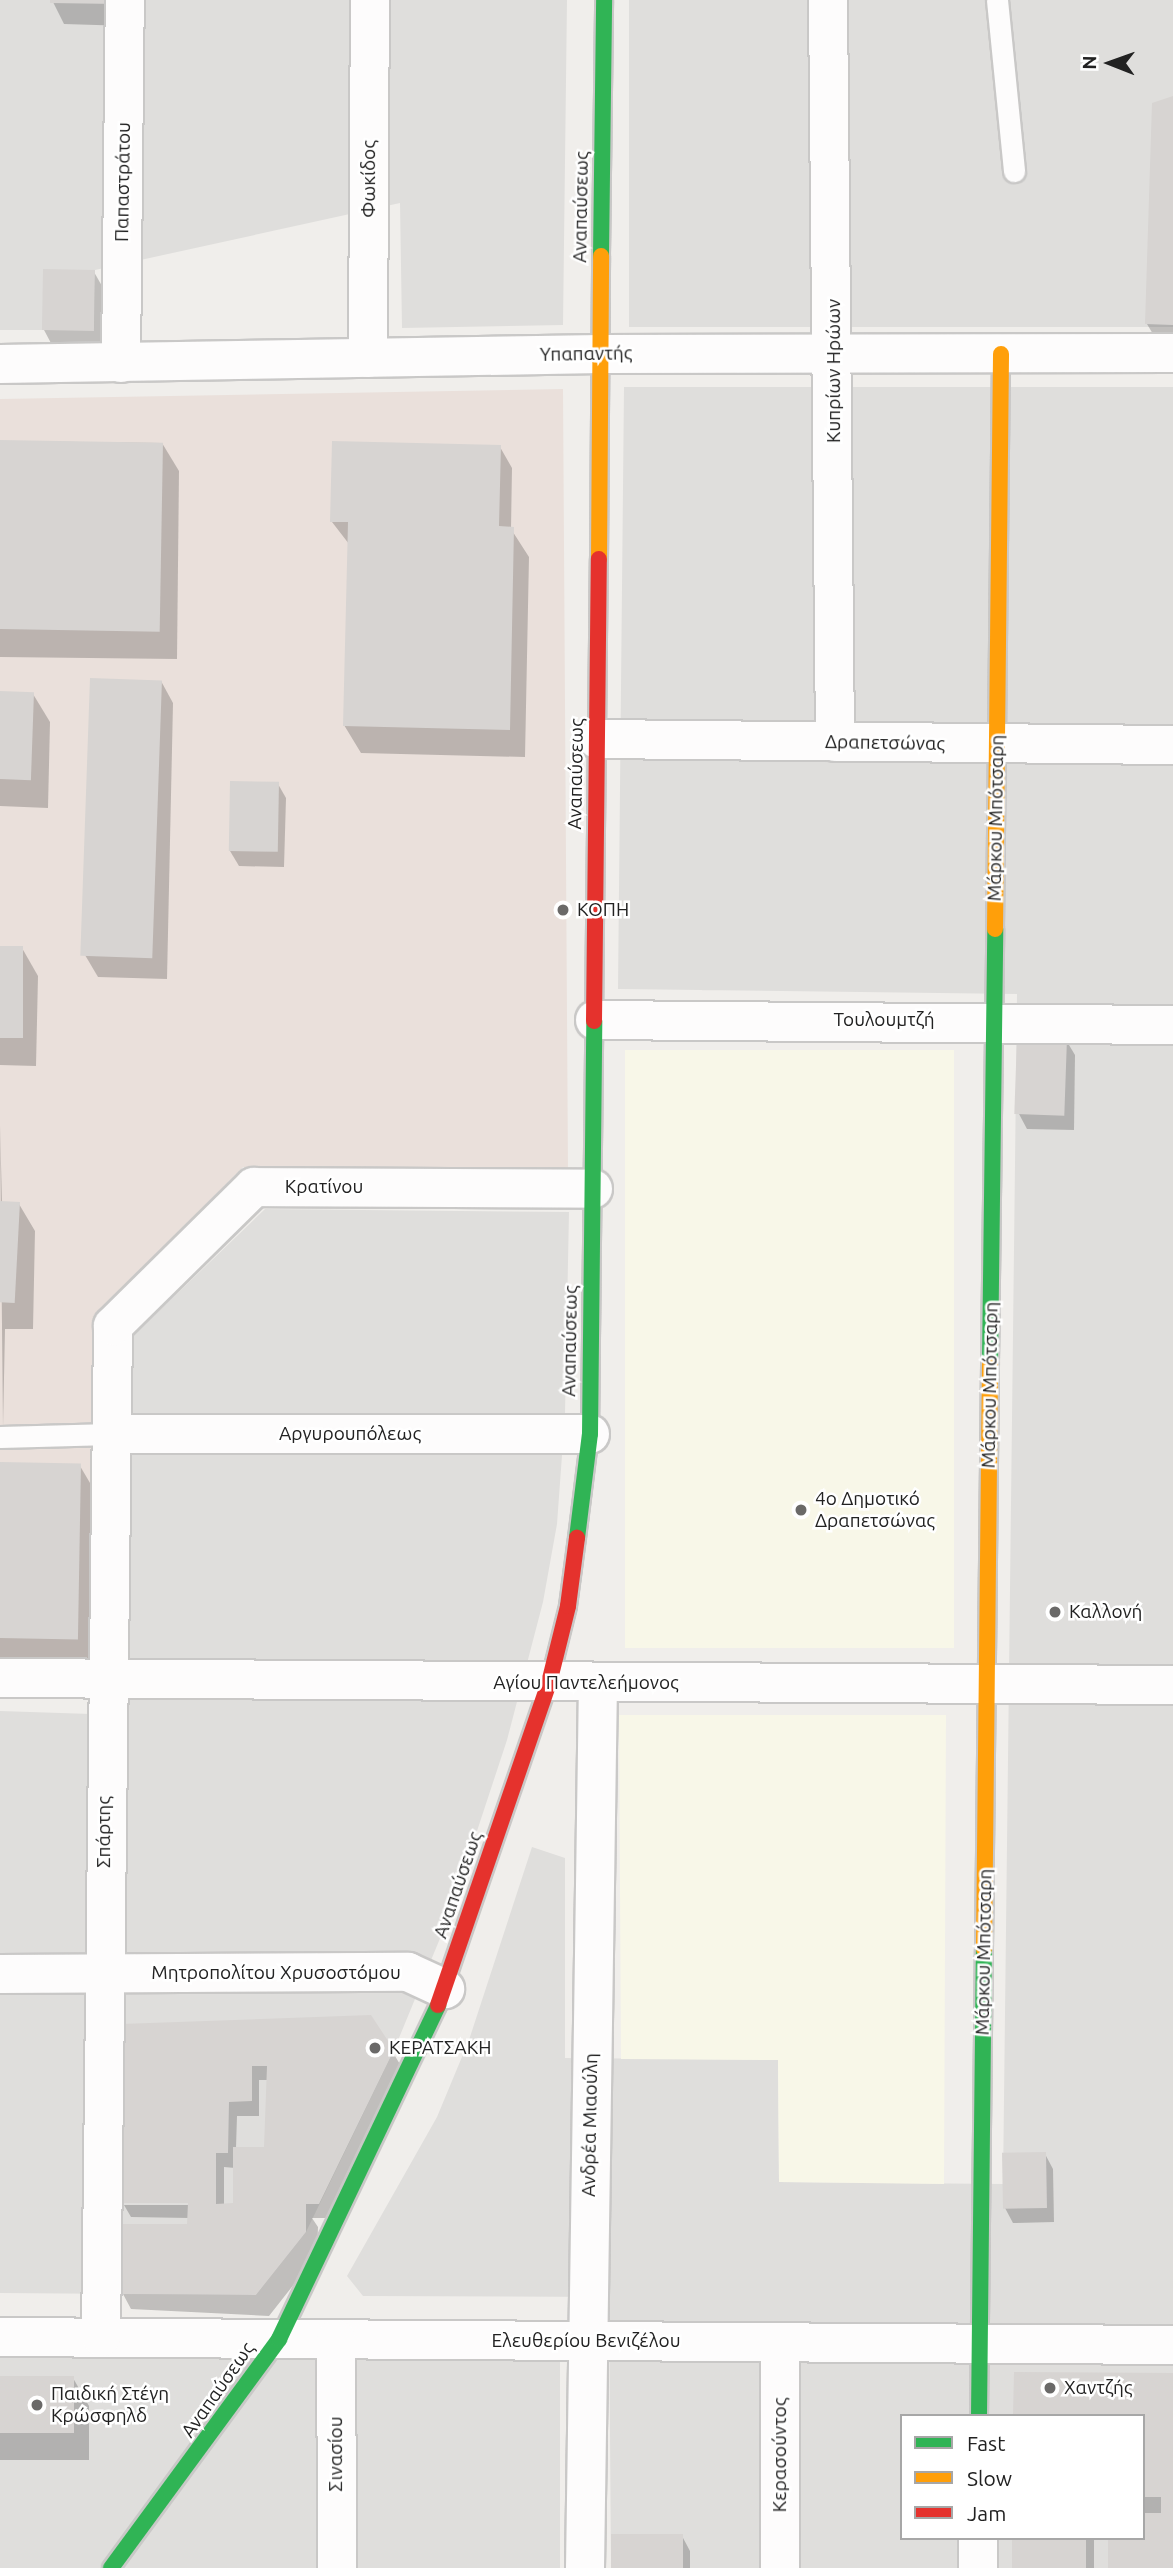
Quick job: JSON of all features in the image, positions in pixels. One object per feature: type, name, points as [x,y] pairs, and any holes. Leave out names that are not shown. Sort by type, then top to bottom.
[{"type":"street","name":"Παπαστράτου","points":[[121,363],[125,0]]},
{"type":"street","name":"Φωκίδος","points":[[368,358],[370,0]]},
{"type":"street","name":"Αναπαύσεως","points":[[111,2568],[279,2339],[445,1989],[549,1683],[568,1606],[590,1434],[604,0]]},
{"type":"street","name":"Κυπρίων Ηρώων","points":[[828,0],[834,355],[835,742]]},
{"type":"street","name":"Υπαπαντής","points":[[0,364],[601,354],[1173,353]]},
{"type":"street","name":"Μάρκου Μπότσαρη","points":[[979,2414],[1001,354]]},
{"type":"street","name":"Δραπετσώνας","points":[[597,739],[997,746],[1173,745]]},
{"type":"street","name":"Τουλουμτζή","points":[[595,1020],[994,1021],[1173,1025]]},
{"type":"street","name":"Κρατίνου","points":[[113,1326],[254,1187],[593,1189]]},
{"type":"street","name":"Σπάρτης","points":[[101,2337],[105,1679],[113,1326]]},
{"type":"street","name":"Αργυρουπόλεως","points":[[111,1434],[590,1434]]},
{"type":"street","name":"Αγίου Παντελεήμονος","points":[[0,1678],[1173,1685]]},
{"type":"street","name":"Ανδρέα Μιαούλη","points":[[585,2568],[586,2341],[598,1683]]},
{"type":"street","name":"Μητροπολίτου Χρυσοστόμου","points":[[0,1974],[408,1972],[445,1989]]},
{"type":"street","name":"Ελευθερίου Βενιζέλου","points":[[0,2337],[1173,2345]]},
{"type":"street","name":"Σινασίου","points":[[336,2339],[337,2568]]},
{"type":"street","name":"Κερασούντος","points":[[780,2343],[780,2568]]},
{"type":"street","points":[[978,2540],[978,2568]]},
{"type":"lane","points":[[997,0],[1014,171]]},
{"type":"lane","points":[[0,1437],[111,1434]]},
{"type":"shaded area","points":[[0,0],[567,0],[563,325],[402,328],[400,203],[95,270],[94,330],[0,330]]},
{"type":"shaded area","points":[[629,0],[1173,0],[1173,327],[629,327]]},
{"type":"shaded area","points":[[624,387],[1173,387],[1173,2568],[611,2568],[609,2297],[363,2296],[347,2276],[437,2117],[469,2040],[532,1847],[565,1858],[565,2058],[778,2060],[779,2182],[1003,2184],[1017,994],[618,989]]},
{"type":"shaded area","points":[[563,389],[568,1170],[243,1167],[96,1313],[88,1662],[0,1660],[0,399]]},
{"type":"shaded area","points":[[625,1050],[954,1050],[954,1648],[625,1648]]},
{"type":"shaded area","points":[[265,1209],[569,1212],[565,1414],[557,1524],[543,1602],[507,1740],[448,1919],[394,2050],[306,2232],[256,2295],[0,2293],[0,1711],[121,1715],[131,1338]]},
{"type":"shaded area","points":[[619,1715],[946,1715],[944,2184],[779,2182],[778,2060],[621,2059]]},
{"type":"shaded area","points":[[0,2346],[560,2346],[560,2568],[0,2568]]},
{"type":"building","points":[[50,0],[117,0],[117,4],[50,3]]},
{"type":"building","points":[[1173,96],[1173,325],[1145,324],[1152,103]]},
{"type":"building","points":[[43,269],[95,270],[94,331],[42,330]]},
{"type":"building","points":[[0,440],[163,443],[160,632],[0,629]]},
{"type":"building","points":[[332,441],[501,445],[499,526],[514,527],[510,730],[343,726],[348,522],[330,522]]},
{"type":"building","points":[[90,678],[162,681],[152,958],[80,956]]},
{"type":"building","points":[[0,691],[34,692],[31,780],[0,779]]},
{"type":"building","points":[[230,781],[279,782],[278,852],[229,851]]},
{"type":"building","points":[[0,946],[23,946],[23,1038],[0,1038]]},
{"type":"building","points":[[1017,1037],[1067,1039],[1064,1116],[1014,1114]]},
{"type":"building","points":[[0,1201],[20,1202],[15,1303],[0,1302]]},
{"type":"building","points":[[0,1462],[81,1463],[78,1639],[0,1638]]},
{"type":"building","points":[[371,2015],[394,2050],[319,2204],[306,2204],[306,2232],[256,2295],[121,2294],[121,2224],[187,2224],[188,2203],[121,2203],[121,2024]],"holes":[[[252,2066],[267,2066],[264,2147],[233,2147],[233,2203],[216,2204],[216,2153],[228,2153],[229,2102],[252,2101]]]},
{"type":"building","points":[[1046,2152],[1047,2208],[1003,2209],[1002,2153]]},
{"type":"building","points":[[1014,2372],[1173,2373],[1173,2568],[1108,2568],[1108,2540],[1145,2540],[1145,2513],[1161,2513],[1161,2497],[1145,2497],[1145,2414],[1013,2414]]},
{"type":"building","name":"Παιδική Στέγη Κρώσφηλδ","points":[[0,2376],[74,2376],[74,2433],[0,2433]]},
{"type":"building","points":[[611,2534],[683,2534],[683,2568],[611,2568]]},
{"type":"building","points":[[1012,2540],[1086,2540],[1086,2568],[1012,2568]]},
{"type":"traffic: fast","points":[[601,256],[604,0]]},
{"type":"traffic: fast","points":[[990,1362],[995,929]]},
{"type":"traffic: fast","points":[[577,1538],[590,1434],[594,1021]]},
{"type":"traffic: fast","points":[[979,2414],[984,1949]]},
{"type":"traffic: fast","points":[[111,2568],[279,2339],[438,2005]]},
{"type":"traffic: slow","points":[[599,559],[601,256]]},
{"type":"traffic: slow","points":[[995,929],[1001,354]]},
{"type":"traffic: slow","points":[[984,1949],[990,1362]]},
{"type":"traffic: jam","points":[[594,1021],[599,559]]},
{"type":"traffic: jam","points":[[438,2005],[549,1683],[568,1606],[577,1538]]},
{"type":"place","name":"ΚΟΠΗ","points":[[563,910]]},
{"type":"place","name":"4ο Δημοτικό Δραπετσώνας","points":[[801,1510]]},
{"type":"place","name":"Καλλονή","points":[[1055,1612]]},
{"type":"place","name":"ΚΕΡΑΤΣΑΚΗ","points":[[375,2048]]},
{"type":"place","name":"Χαντζής","points":[[1050,2388]]},
{"type":"place","name":"Παιδική Στέγη Κρώσφηλδ","points":[[37,2405]]}]
